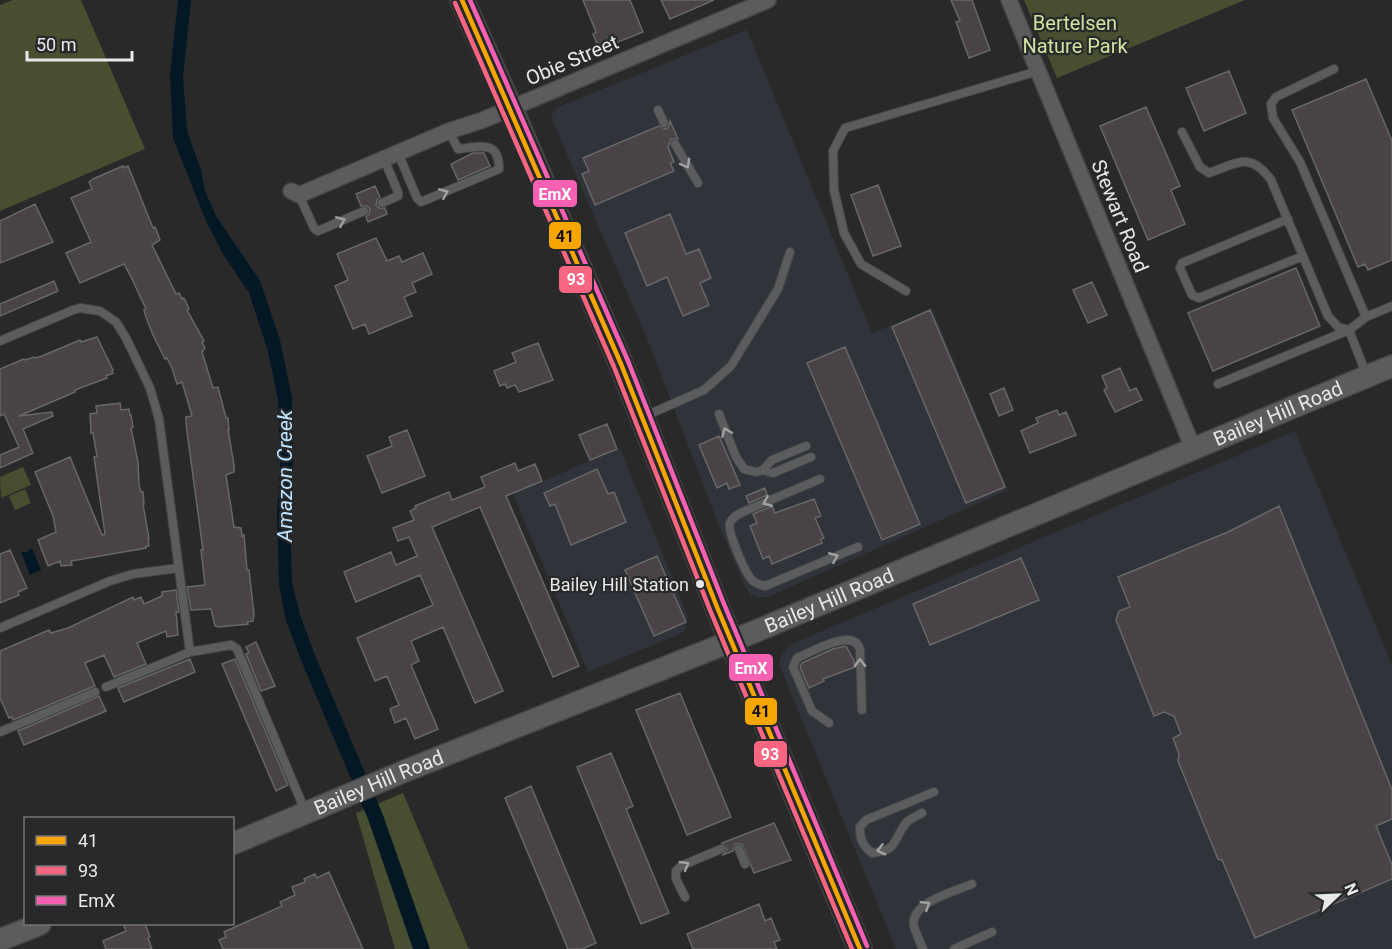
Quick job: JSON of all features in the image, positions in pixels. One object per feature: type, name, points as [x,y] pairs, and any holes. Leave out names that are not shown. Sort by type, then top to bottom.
[{"type":"main road","points":[[462,0],[642,417],[860,949]]},
{"type":"street","name":"Obie Street","points":[[295,193],[449,131],[511,109],[768,0]]},
{"type":"street","name":"Stewart Road","points":[[1009,0],[1193,448]]},
{"type":"street","name":"Bailey Hill Road","points":[[234,843],[398,774],[732,641],[1392,366]]},
{"type":"street","points":[[0,940],[38,925]]},
{"type":"lane","points":[[1334,69],[1276,97],[1271,104],[1273,118],[1300,162],[1366,317]]},
{"type":"lane","points":[[906,291],[861,264],[844,233],[834,190],[833,151],[845,128],[1038,71]]},
{"type":"lane","points":[[658,110],[664,123]]},
{"type":"lane","points":[[391,156],[417,198],[423,202],[499,169],[496,154],[492,148],[486,146],[458,149],[449,131]]},
{"type":"lane","points":[[1182,132],[1200,167],[1209,174],[1242,161],[1255,163],[1262,168],[1271,180],[1328,316],[1338,327],[1349,330]]},
{"type":"lane","points":[[675,144],[698,183]]},
{"type":"lane","points":[[382,203],[396,197],[398,192],[391,156]]},
{"type":"lane","points":[[295,193],[314,228],[318,231],[363,211]]},
{"type":"lane","points":[[1288,219],[1182,263],[1180,268],[1192,295],[1199,298],[1303,256]]},
{"type":"lane","points":[[642,417],[704,390],[731,366],[778,289],[790,252]]},
{"type":"lane","points":[[1218,384],[1349,330],[1366,317],[1392,306]]},
{"type":"lane","points":[[0,341],[80,308],[100,311],[116,322],[126,338],[157,408],[190,652]]},
{"type":"lane","points":[[1349,330],[1367,376]]},
{"type":"lane","points":[[719,414],[740,465],[750,471],[763,470],[773,473],[811,457]]},
{"type":"lane","points":[[763,470],[772,460],[806,446]]},
{"type":"lane","points":[[820,479],[745,511],[730,522],[731,537],[747,574],[752,580],[765,586],[858,547]]},
{"type":"lane","points":[[0,628],[110,581],[133,574],[178,568]]},
{"type":"lane","points":[[829,723],[812,711],[793,667],[797,658],[841,640],[853,639],[858,643],[860,649],[861,710]]},
{"type":"lane","points":[[106,687],[190,652],[231,645],[237,650],[306,813]]},
{"type":"lane","points":[[0,732],[95,692]]},
{"type":"lane","points":[[922,813],[907,821],[895,845],[884,851],[872,853],[860,838],[860,827],[866,820],[934,792]]},
{"type":"lane","points":[[685,897],[675,879],[676,871],[681,866],[721,849]]},
{"type":"lane","points":[[739,849],[745,864]]},
{"type":"lane","points":[[923,949],[914,924],[916,912],[924,905],[972,884]]},
{"type":"lane","points":[[954,949],[992,932]]},
{"type":"shaded area","points":[[747,30],[872,333],[932,308],[1008,490],[768,597],[756,597],[750,594],[745,587],[647,338],[551,117],[556,108]]},
{"type":"shaded area","points":[[1295,431],[1392,665],[1392,949],[896,949],[779,664],[781,656],[789,645]]},
{"type":"shaded area","points":[[620,448],[688,617],[684,632],[588,672],[513,494]]},
{"type":"green space","points":[[13,0],[81,0],[145,149],[0,211],[0,5]]},
{"type":"green space","name":"Bertelsen Nature Park","points":[[1024,0],[1245,0],[1057,78]]},
{"type":"green space","points":[[23,467],[31,485],[1,498],[0,477]]},
{"type":"green space","points":[[25,489],[31,503],[15,510],[9,496]]},
{"type":"green space","points":[[403,793],[469,949],[395,949],[356,813]]},
{"type":"water","name":"Amazon Creek","points":[[178,0],[191,0],[183,78],[187,131],[201,170],[205,191],[216,216],[260,281],[280,340],[292,398],[293,459],[290,520],[292,582],[300,615],[383,815],[430,949],[413,949],[368,819],[286,621],[279,585],[278,400],[268,351],[249,293],[223,254],[206,221],[173,138],[170,75]]},
{"type":"water","points":[[32,548],[41,570],[30,575],[21,552],[27,552]]},
{"type":"building","points":[[583,0],[630,0],[643,32],[610,45],[612,48],[601,53],[593,34],[596,32]]},
{"type":"building","points":[[661,0],[714,0],[670,19]]},
{"type":"building","points":[[951,0],[972,0],[990,50],[969,58],[956,22],[960,21]]},
{"type":"building","points":[[1229,71],[1246,113],[1204,131],[1186,88]]},
{"type":"building","points":[[1366,79],[1392,141],[1392,260],[1368,270],[1365,264],[1358,267],[1292,110]]},
{"type":"building","points":[[1146,107],[1180,186],[1171,190],[1185,224],[1148,240],[1100,126]]},
{"type":"building","points":[[670,121],[678,139],[671,139],[668,147],[674,162],[670,163],[674,171],[595,205],[582,174],[589,171],[583,158],[659,126],[666,129]]},
{"type":"building","points":[[473,153],[484,153],[490,166],[458,180],[451,164]]},
{"type":"building","points":[[123,166],[123,168],[128,166],[160,240],[152,245],[176,294],[179,293],[182,299],[184,298],[189,309],[187,310],[204,341],[202,342],[205,348],[202,352],[213,388],[218,387],[226,418],[228,418],[234,472],[226,475],[234,527],[241,528],[242,536],[244,535],[254,614],[253,621],[247,622],[248,624],[218,627],[215,626],[211,609],[191,610],[187,587],[205,585],[201,550],[203,550],[186,424],[186,417],[192,416],[182,382],[177,384],[172,368],[153,335],[144,310],[146,309],[131,277],[124,264],[80,283],[66,253],[91,242],[71,198],[92,189],[89,182],[93,179]]},
{"type":"building","points":[[878,185],[901,246],[873,256],[851,195]]},
{"type":"building","points":[[375,186],[380,197],[376,205],[379,208],[385,208],[387,214],[368,222],[366,217],[370,209],[367,206],[361,206],[356,194]]},
{"type":"building","points":[[35,204],[53,242],[0,263],[0,221]]},
{"type":"building","points":[[670,214],[686,254],[699,249],[711,278],[700,283],[709,305],[683,316],[667,277],[647,286],[625,233]]},
{"type":"building","points":[[376,238],[387,261],[399,256],[402,262],[423,253],[432,274],[412,283],[416,292],[404,297],[412,316],[369,334],[365,324],[353,329],[335,286],[348,280],[337,254]]},
{"type":"building","points":[[1296,268],[1320,326],[1213,371],[1188,313]]},
{"type":"building","points":[[54,281],[58,291],[0,316],[0,304]]},
{"type":"building","points":[[1092,282],[1107,315],[1088,323],[1073,290]]},
{"type":"building","points":[[930,310],[1005,487],[966,503],[892,327]]},
{"type":"building","points":[[97,337],[113,373],[106,376],[107,378],[19,416],[52,412],[53,416],[23,429],[33,453],[0,468],[0,455],[19,447],[4,414],[0,416],[0,369],[24,359],[42,356],[80,340],[81,342]]},
{"type":"building","points":[[538,343],[553,380],[519,392],[515,385],[507,388],[505,384],[500,386],[494,371],[516,362],[512,353]]},
{"type":"building","points":[[845,347],[920,524],[882,540],[807,363]]},
{"type":"building","points":[[1120,368],[1130,391],[1136,388],[1142,400],[1115,412],[1104,390],[1107,388],[1102,376]]},
{"type":"building","points":[[1004,388],[1013,410],[999,416],[990,394]]},
{"type":"building","points":[[120,403],[121,410],[129,409],[131,415],[149,546],[71,561],[72,565],[61,566],[60,561],[48,566],[38,540],[56,532],[53,516],[35,472],[70,457],[102,535],[105,534],[90,414],[97,413],[96,406]]},
{"type":"building","points":[[1057,410],[1059,415],[1066,412],[1076,435],[1030,453],[1021,431],[1038,423],[1036,418]]},
{"type":"building","points":[[607,424],[617,449],[590,460],[579,435]]},
{"type":"building","points":[[407,430],[425,476],[382,493],[367,456],[392,446],[389,437]]},
{"type":"building","points":[[719,436],[740,485],[729,489],[727,483],[717,488],[699,445]]},
{"type":"building","points":[[515,463],[518,471],[535,464],[542,481],[506,496],[579,666],[553,677],[480,507],[432,527],[503,691],[475,703],[443,627],[411,641],[419,661],[411,665],[438,729],[415,739],[406,718],[395,723],[390,709],[399,705],[387,676],[375,681],[357,638],[433,605],[420,575],[356,602],[344,572],[391,552],[396,565],[417,556],[409,537],[398,541],[393,528],[414,520],[410,511],[416,508],[415,506],[449,492],[452,500],[485,487],[481,477]]},
{"type":"building","points":[[597,469],[608,494],[614,492],[626,522],[571,545],[555,504],[550,506],[544,493]]},
{"type":"building","points":[[765,488],[767,495],[749,503],[746,496]]},
{"type":"building","points":[[814,499],[821,516],[815,518],[824,538],[821,539],[822,543],[772,564],[769,556],[763,559],[750,526],[757,523],[753,514],[772,506],[775,513]]},
{"type":"building","points":[[1279,506],[1392,790],[1392,819],[1376,826],[1392,865],[1392,879],[1255,938],[1222,860],[1218,859],[1178,761],[1179,754],[1173,738],[1181,734],[1174,716],[1164,712],[1154,716],[1116,620],[1119,611],[1130,607],[1118,577],[1228,532]]},
{"type":"building","points":[[10,550],[27,588],[18,592],[19,595],[0,603],[0,554]]},
{"type":"building","points":[[657,556],[686,622],[654,636],[625,570]]},
{"type":"building","points":[[1021,558],[1039,600],[930,645],[913,604]]},
{"type":"building","points":[[176,590],[179,612],[176,612],[178,635],[167,637],[166,631],[137,643],[146,664],[114,677],[104,655],[85,663],[95,686],[13,720],[12,717],[9,718],[0,698],[0,651],[49,630],[51,633],[68,628],[133,597],[134,600],[141,597],[144,604],[162,596],[162,592]]},
{"type":"building","points":[[256,642],[275,686],[261,691],[246,654],[249,652],[246,647]]},
{"type":"building","points":[[846,646],[855,667],[823,679],[824,681],[809,688],[800,667],[802,663],[833,649]]},
{"type":"building","points":[[190,659],[195,672],[124,702],[118,688]]},
{"type":"building","points":[[235,659],[288,785],[276,791],[222,664]]},
{"type":"building","points":[[680,693],[731,817],[687,835],[636,710]]},
{"type":"building","points":[[99,696],[106,711],[24,745],[18,731]]},
{"type":"building","points":[[611,753],[633,806],[626,809],[669,913],[641,924],[577,767]]},
{"type":"building","points":[[531,786],[596,943],[582,949],[568,949],[505,798]]},
{"type":"building","points":[[774,823],[791,860],[754,873],[742,844],[736,844],[733,851],[723,855],[727,849],[722,843]]},
{"type":"building","points":[[329,872],[363,949],[223,949],[219,940],[226,937],[224,932],[282,906],[280,902],[295,895],[292,887],[305,882],[304,879],[315,874],[317,878]]},
{"type":"building","points":[[759,904],[765,921],[771,918],[780,940],[774,942],[777,949],[693,949],[687,934]]},
{"type":"building","points":[[123,925],[145,925],[152,949],[106,949],[103,941],[126,931]]},
{"type":"transit line","name":"41","points":[[462,0],[621,364],[717,607],[860,949]]},
{"type":"transit line","name":"EmX","points":[[470,0],[628,361],[724,604],[867,946]]},
{"type":"transit line","name":"93","points":[[455,3],[614,367],[710,610],[852,949]]},
{"type":"place","name":"Bailey Hill Station","points":[[700,584]]}]
